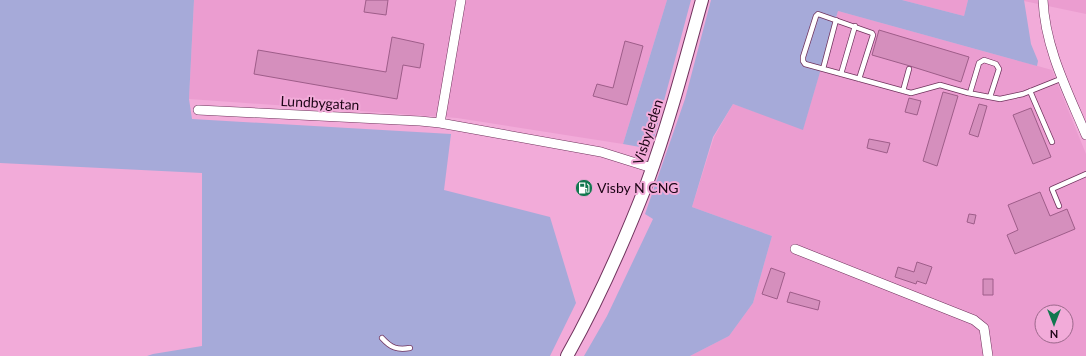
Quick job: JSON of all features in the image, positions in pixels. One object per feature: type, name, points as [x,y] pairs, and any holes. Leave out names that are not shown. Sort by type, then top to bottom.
[{"type":"main road","name":"Visbyleden","points":[[567,356],[611,268],[652,168],[675,98],[702,0]]},
{"type":"street","points":[[440,124],[461,0]]},
{"type":"street","points":[[1043,0],[1046,31],[1052,52],[1086,135]]},
{"type":"street","name":"Lundbygatan","points":[[198,110],[420,121],[601,152],[652,168]]},
{"type":"street","points":[[796,249],[974,320],[984,328],[988,356]]},
{"type":"lane","points":[[859,79],[873,35],[872,33],[818,14],[816,16],[803,57],[805,64],[859,79],[903,91],[911,93],[940,85],[1000,99],[1030,91],[1063,78]]},
{"type":"lane","points":[[823,69],[836,20]]},
{"type":"lane","points":[[841,74],[855,26]]},
{"type":"lane","points":[[970,93],[979,63],[984,60],[996,64],[999,69],[990,97]]},
{"type":"lane","points":[[903,91],[908,69]]},
{"type":"lane","points":[[1030,91],[1052,142]]},
{"type":"lane","points":[[1059,206],[1052,189],[1086,174]]},
{"type":"lane","points":[[382,338],[390,347],[395,349],[410,348]]},
{"type":"shaded area","points":[[0,0],[194,0],[189,99],[192,119],[451,134],[444,190],[550,217],[576,303],[550,356],[147,356],[202,346],[202,173],[0,163]]},
{"type":"shaded area","points":[[194,0],[667,0],[623,144],[457,118],[189,99]]},
{"type":"shaded area","points":[[667,0],[691,0],[654,138],[640,147],[623,144]]},
{"type":"shaded area","points":[[711,0],[902,0],[964,16],[968,0],[1024,0],[1031,44],[1038,61],[1037,66],[838,11],[803,130],[733,104],[713,137],[692,207],[772,236],[753,303],[729,336],[690,356],[584,356],[607,316],[653,219],[645,214],[685,99]]},
{"type":"shaded area","points":[[902,0],[968,0],[964,16]]},
{"type":"shaded area","points":[[1086,0],[1086,14],[1024,1]]},
{"type":"shaded area","points":[[838,11],[1052,70],[1086,154],[1086,356],[690,356],[729,336],[753,303],[772,236],[692,207],[714,137],[733,104],[803,129]]},
{"type":"building","points":[[366,0],[388,0],[386,15],[364,12]]},
{"type":"building","points":[[879,30],[969,57],[961,82],[872,55]]},
{"type":"building","points":[[392,37],[424,44],[420,68],[403,65],[397,99],[254,74],[258,50],[386,72]]},
{"type":"building","points":[[625,41],[643,46],[627,105],[593,96],[597,84],[613,88]]},
{"type":"building","points":[[943,92],[958,96],[937,166],[923,161]]},
{"type":"building","points":[[909,98],[921,101],[917,115],[905,112]]},
{"type":"building","points":[[979,104],[987,106],[978,137],[969,134]]},
{"type":"building","points":[[1031,108],[1051,157],[1033,164],[1013,115]]},
{"type":"building","points":[[869,139],[890,143],[887,153],[867,148]]},
{"type":"building","points":[[1040,192],[1050,216],[1067,209],[1075,229],[1015,254],[1007,235],[1018,230],[1008,205]]},
{"type":"building","points":[[969,214],[976,215],[974,224],[967,222]]},
{"type":"building","points":[[917,262],[932,267],[926,284],[917,281],[916,284],[895,277],[898,267],[914,272]]},
{"type":"building","points":[[771,268],[785,273],[777,299],[762,294]]},
{"type":"building","points":[[983,279],[993,279],[993,295],[983,295]]},
{"type":"building","points":[[790,292],[820,301],[818,310],[787,302]]},
{"type":"place","name":"Visby N CNG","points":[[584,188]]}]
